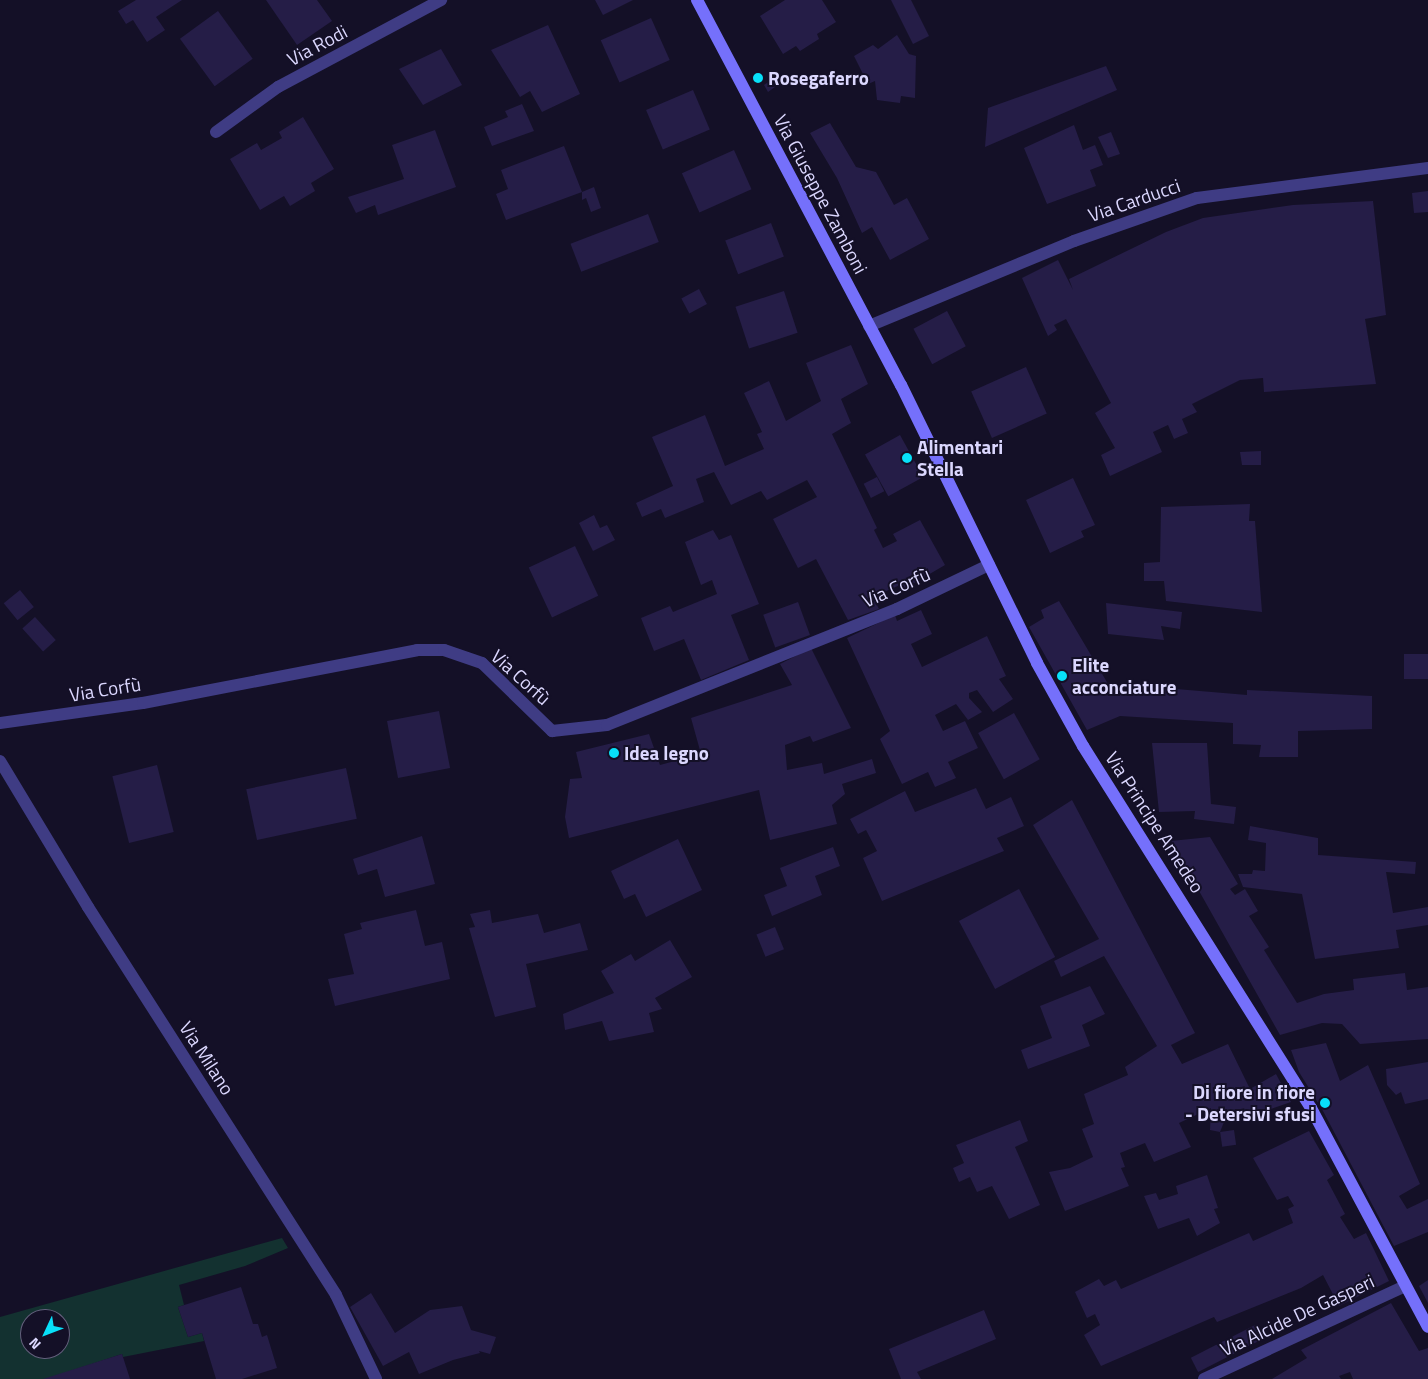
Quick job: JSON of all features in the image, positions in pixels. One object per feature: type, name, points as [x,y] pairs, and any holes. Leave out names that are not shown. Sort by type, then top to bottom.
[{"type":"street","name":"Via Rodi","points":[[216,132],[278,87],[440,0]]},
{"type":"street","name":"Via Giuseppe Zamboni","points":[[697,0],[869,326]]},
{"type":"street","name":"Via Carducci","points":[[869,326],[1074,240],[1197,198],[1428,168]]},
{"type":"street","name":"Via Principe Amedeo","points":[[869,326],[1037,663],[1083,746],[1311,1108],[1428,1327]]},
{"type":"street","name":"Via Corfù","points":[[0,723],[142,703],[417,650],[444,650],[482,663],[552,731],[607,725],[897,609],[989,565]]},
{"type":"street","name":"Via Milano","points":[[0,761],[93,915],[336,1295],[376,1379]]},
{"type":"street","name":"Via Alcide De Gasperi","points":[[1204,1379],[1405,1286]]},
{"type":"green space","points":[[282,1238],[288,1248],[245,1266],[179,1285],[184,1305],[178,1307],[188,1337],[202,1333],[204,1341],[123,1357],[122,1354],[46,1379],[0,1379],[0,1317],[20,1311],[20,1359],[70,1359],[70,1309],[29,1309]]},
{"type":"building","points":[[136,0],[182,0],[156,17],[165,30],[147,42],[133,20],[126,24],[118,11]]},
{"type":"building","points":[[266,0],[317,0],[332,21],[297,45]]},
{"type":"building","points":[[595,0],[633,0],[603,15]]},
{"type":"building","points":[[785,0],[822,0],[836,22],[817,34],[819,39],[800,51],[796,46],[783,54],[760,16]]},
{"type":"building","points":[[891,0],[911,0],[929,36],[913,44]]},
{"type":"building","points":[[218,11],[253,59],[215,86],[180,39]]},
{"type":"building","points":[[651,18],[670,60],[619,82],[601,40]]},
{"type":"building","points":[[548,25],[580,94],[542,112],[530,91],[520,97],[491,50]]},
{"type":"building","points":[[897,35],[909,54],[916,56],[915,98],[901,96],[900,103],[877,100],[875,81],[868,84],[854,56],[873,45],[878,49]]},
{"type":"building","points":[[441,49],[462,85],[423,105],[399,69]]},
{"type":"building","points":[[1106,66],[1117,90],[985,147],[988,108]]},
{"type":"building","points":[[771,80],[775,87],[768,92],[764,85]]},
{"type":"building","points":[[693,90],[710,130],[663,150],[646,110]]},
{"type":"building","points":[[522,104],[534,131],[492,146],[484,127],[508,117],[505,111]]},
{"type":"building","points":[[303,117],[334,169],[311,183],[315,191],[290,206],[284,196],[260,210],[230,159],[257,143],[261,150],[282,138],[279,132]]},
{"type":"building","points":[[830,123],[856,167],[876,172],[894,205],[907,198],[929,239],[890,260],[872,227],[862,233],[837,178],[810,133]]},
{"type":"building","points":[[1074,125],[1083,150],[1095,145],[1103,165],[1090,170],[1096,186],[1047,204],[1024,148]]},
{"type":"building","points":[[435,130],[456,187],[378,215],[375,205],[356,213],[348,197],[404,179],[392,145]]},
{"type":"building","points":[[1111,132],[1120,154],[1108,158],[1098,137]]},
{"type":"building","points":[[564,146],[582,192],[506,220],[496,194],[508,189],[501,170]]},
{"type":"building","points":[[734,150],[751,189],[699,212],[682,173]]},
{"type":"building","points":[[594,187],[601,208],[591,212],[586,198],[582,200],[582,192]]},
{"type":"building","points":[[1428,191],[1428,212],[1414,213],[1412,193]]},
{"type":"building","points":[[1373,201],[1386,315],[1365,319],[1376,384],[1264,392],[1263,378],[1240,380],[1192,404],[1197,412],[1182,419],[1188,433],[1174,439],[1168,425],[1153,432],[1162,452],[1110,476],[1101,455],[1115,448],[1095,413],[1111,403],[1066,319],[1054,325],[1057,330],[1048,336],[1022,278],[1058,260],[1073,290],[1069,279],[1166,232],[1203,218],[1293,205]]},
{"type":"building","points":[[648,214],[659,242],[581,272],[571,244]]},
{"type":"building","points":[[771,223],[784,257],[738,274],[725,241]]},
{"type":"building","points":[[699,289],[707,304],[689,313],[681,298]]},
{"type":"building","points":[[784,291],[798,333],[749,349],[735,307]]},
{"type":"building","points":[[947,311],[966,346],[932,364],[913,329]]},
{"type":"building","points":[[851,345],[868,384],[841,399],[851,423],[832,434],[877,528],[874,530],[883,548],[897,541],[893,534],[920,520],[945,565],[904,589],[900,585],[873,597],[879,609],[848,620],[816,559],[798,568],[773,519],[817,497],[807,480],[767,500],[761,491],[731,505],[714,472],[696,479],[704,502],[665,518],[661,509],[642,517],[636,503],[673,486],[652,437],[705,415],[725,466],[764,449],[757,434],[762,432],[744,393],[769,381],[786,421],[821,401],[806,363]]},
{"type":"building","points":[[1026,367],[1047,414],[992,438],[971,391]]},
{"type":"building","points":[[900,435],[923,477],[888,496],[865,454]]},
{"type":"building","points":[[1261,451],[1261,465],[1242,465],[1240,452]]},
{"type":"building","points":[[877,477],[884,491],[871,498],[864,484]]},
{"type":"building","points":[[1073,478],[1095,525],[1081,531],[1084,537],[1050,553],[1026,500]]},
{"type":"building","points":[[1250,504],[1249,521],[1255,521],[1262,612],[1166,601],[1164,581],[1144,581],[1144,563],[1160,562],[1161,507]]},
{"type":"building","points":[[594,515],[600,528],[607,525],[615,540],[593,551],[579,523]]},
{"type":"building","points":[[713,530],[719,540],[731,535],[759,604],[731,615],[749,660],[701,680],[684,639],[654,651],[641,618],[670,606],[673,612],[717,594],[712,580],[701,585],[685,542]]},
{"type":"building","points":[[575,546],[598,596],[552,617],[529,568]]},
{"type":"building","points":[[20,590],[34,607],[18,620],[4,603]]},
{"type":"building","points":[[1059,601],[1114,694],[1141,686],[1247,695],[1247,690],[1372,696],[1372,729],[1298,731],[1298,757],[1259,757],[1261,745],[1233,744],[1233,723],[1120,716],[1087,730],[1029,627],[1044,618],[1041,610]]},
{"type":"building","points":[[798,602],[810,635],[775,648],[763,615]]},
{"type":"building","points":[[1106,603],[1182,612],[1180,629],[1161,626],[1164,640],[1108,634]]},
{"type":"building","points":[[921,610],[932,634],[911,644],[922,667],[987,636],[1006,676],[999,679],[1013,699],[993,712],[977,690],[969,693],[969,698],[982,712],[968,720],[956,704],[935,715],[943,731],[965,721],[978,748],[948,762],[956,778],[935,787],[928,772],[902,784],[880,739],[890,731],[847,638],[895,615],[897,621]]},
{"type":"building","points":[[35,617],[56,640],[43,651],[22,628]]},
{"type":"building","points":[[811,648],[851,728],[813,742],[810,736],[785,745],[787,770],[822,763],[824,774],[872,759],[876,773],[842,784],[845,794],[832,805],[837,824],[770,840],[759,790],[569,838],[565,817],[570,779],[582,778],[576,752],[649,734],[660,765],[701,754],[691,718],[792,685],[780,664]]},
{"type":"building","points":[[1404,654],[1428,654],[1428,679],[1404,679]]},
{"type":"building","points":[[439,711],[450,768],[398,778],[387,721]]},
{"type":"building","points":[[1014,713],[1040,759],[1004,779],[978,733]]},
{"type":"building","points":[[1152,743],[1207,743],[1211,804],[1236,807],[1234,824],[1194,819],[1195,811],[1159,812]]},
{"type":"building","points":[[157,765],[174,832],[129,843],[112,776]]},
{"type":"building","points":[[346,768],[357,819],[257,840],[246,789]]},
{"type":"building","points":[[976,788],[986,809],[1011,797],[1024,826],[997,838],[1004,851],[882,901],[863,858],[877,851],[866,830],[858,834],[850,819],[905,791],[915,812]]},
{"type":"building","points":[[1072,800],[1195,1033],[1171,1045],[1182,1064],[1228,1044],[1250,1089],[1276,1074],[1291,1102],[1234,1122],[1228,1112],[1220,1132],[1210,1130],[1211,1108],[1179,1123],[1191,1147],[1154,1162],[1145,1143],[1120,1153],[1125,1167],[1121,1168],[1129,1186],[1065,1211],[1049,1172],[1070,1168],[1093,1157],[1082,1129],[1094,1124],[1084,1094],[1128,1075],[1125,1067],[1157,1046],[1104,956],[1061,977],[1054,961],[1099,939],[1033,825]]},
{"type":"building","points":[[1250,826],[1318,838],[1318,855],[1416,862],[1415,874],[1386,872],[1393,913],[1428,907],[1428,925],[1396,930],[1399,948],[1315,959],[1302,894],[1243,887],[1238,874],[1252,874],[1253,870],[1265,871],[1266,843],[1248,840]]},
{"type":"building","points":[[422,836],[435,884],[385,897],[377,869],[358,875],[353,859]]},
{"type":"building","points":[[1210,837],[1238,884],[1230,889],[1235,895],[1245,889],[1258,911],[1249,916],[1269,947],[1264,950],[1297,1003],[1324,994],[1354,990],[1353,979],[1405,973],[1407,990],[1428,987],[1428,1039],[1360,1044],[1342,1024],[1322,1023],[1280,1035],[1171,841]]},
{"type":"building","points":[[678,839],[702,890],[646,917],[635,894],[624,899],[611,871]]},
{"type":"building","points":[[833,847],[840,866],[815,876],[822,895],[772,916],[764,895],[787,886],[780,868]]},
{"type":"building","points":[[1019,889],[1055,957],[995,989],[959,921]]},
{"type":"building","points":[[416,910],[425,946],[442,942],[450,979],[335,1006],[328,979],[354,974],[344,934],[362,929],[360,923]]},
{"type":"building","points":[[490,910],[492,923],[538,914],[544,933],[580,923],[588,950],[526,964],[536,1007],[495,1017],[469,928],[475,927],[470,914]]},
{"type":"building","points":[[775,927],[784,949],[765,957],[756,934]]},
{"type":"building","points":[[670,940],[692,977],[655,998],[662,1009],[649,1013],[654,1032],[609,1041],[602,1021],[565,1030],[563,1014],[614,993],[601,971],[631,954],[635,961]]},
{"type":"building","points":[[1090,986],[1105,1014],[1082,1025],[1090,1046],[1028,1069],[1021,1050],[1052,1038],[1040,1006]]},
{"type":"building","points":[[1326,1043],[1340,1081],[1368,1065],[1420,1184],[1399,1196],[1407,1209],[1428,1199],[1428,1232],[1394,1246],[1323,1111],[1299,1072],[1291,1050]]},
{"type":"building","points":[[1428,1062],[1428,1099],[1405,1104],[1401,1092],[1396,1095],[1387,1085],[1386,1069]]},
{"type":"building","points":[[1020,1120],[1028,1141],[1015,1147],[1040,1205],[1009,1219],[992,1186],[977,1192],[970,1177],[959,1182],[953,1168],[964,1163],[956,1145]]},
{"type":"building","points":[[1234,1130],[1236,1145],[1222,1147],[1220,1132]]},
{"type":"building","points":[[1309,1131],[1334,1175],[1327,1180],[1345,1214],[1340,1217],[1354,1239],[1366,1233],[1389,1281],[1339,1306],[1323,1275],[1301,1288],[1217,1322],[1214,1317],[1101,1366],[1084,1335],[1100,1325],[1095,1314],[1087,1318],[1075,1292],[1099,1279],[1104,1286],[1116,1280],[1121,1289],[1249,1233],[1253,1241],[1293,1223],[1288,1209],[1294,1206],[1288,1196],[1277,1200],[1253,1158]]},
{"type":"building","points":[[1207,1175],[1218,1208],[1214,1209],[1220,1223],[1197,1236],[1189,1218],[1158,1229],[1144,1196],[1156,1193],[1159,1200],[1178,1194],[1176,1186]]},
{"type":"building","points":[[1428,1280],[1428,1303],[1419,1286]]},
{"type":"building","points":[[241,1287],[253,1324],[258,1324],[262,1337],[267,1335],[277,1368],[242,1379],[216,1379],[202,1333],[188,1337],[178,1307]]},
{"type":"building","points":[[371,1293],[395,1333],[430,1310],[462,1306],[471,1330],[496,1337],[490,1354],[479,1351],[480,1353],[453,1360],[419,1374],[409,1352],[383,1366],[350,1307]]},
{"type":"building","points":[[1391,1303],[1419,1351],[1428,1348],[1428,1379],[1353,1379],[1350,1372],[1339,1376],[1341,1379],[1272,1379],[1307,1358],[1301,1350]]},
{"type":"building","points":[[984,1310],[996,1339],[917,1372],[921,1379],[901,1379],[889,1349]]},
{"type":"building","points":[[1255,1325],[1262,1339],[1198,1372],[1191,1358]]},
{"type":"building","points":[[122,1354],[130,1379],[43,1379]]},
{"type":"place","name":"Rosegaferro","points":[[758,78]]},
{"type":"place","name":"Alimentari Stella","points":[[907,458]]},
{"type":"place","name":"Elite acconciature","points":[[1062,676]]},
{"type":"place","name":"Idea legno","points":[[614,753]]},
{"type":"place","name":"Di fiore in fiore - Detersivi sfusi","points":[[1325,1103]]}]
